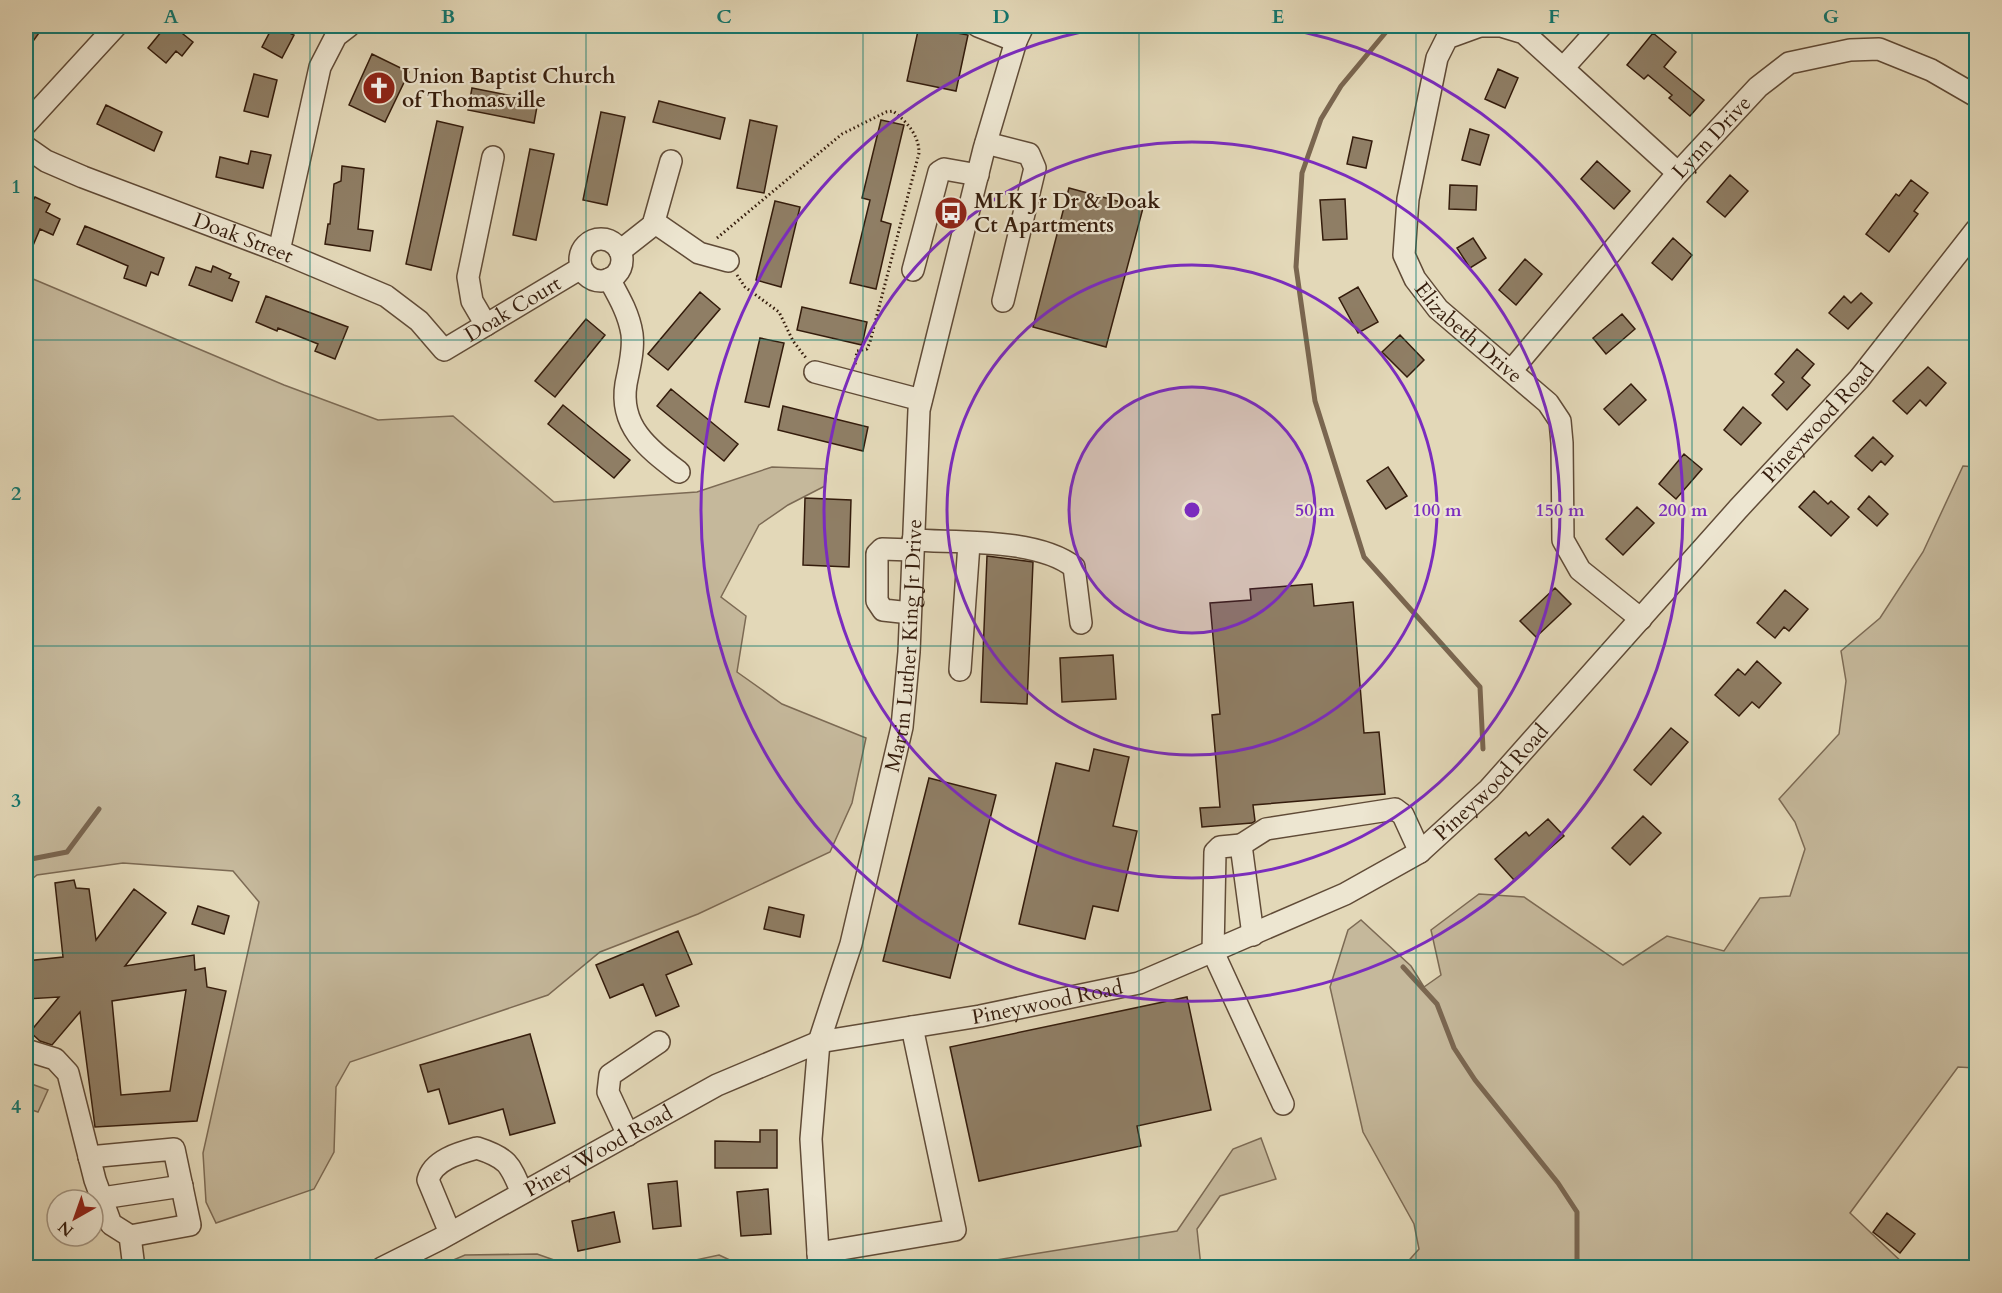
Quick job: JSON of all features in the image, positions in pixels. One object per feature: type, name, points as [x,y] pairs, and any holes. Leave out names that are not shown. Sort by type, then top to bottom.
[{"type":"street","points":[[26,124],[116,26]]},
{"type":"street","points":[[279,251],[320,67],[336,36],[349,26]]},
{"type":"street","points":[[978,26],[1020,33]]},
{"type":"street","name":"Elizabeth Drive","points":[[1641,619],[1580,570],[1563,540],[1563,466],[1560,421],[1548,404],[1438,309],[1415,279],[1404,255],[1408,199],[1437,58],[1447,38],[1481,26],[1501,26],[1524,33],[1678,173]]},
{"type":"street","points":[[1564,67],[1601,26]]},
{"type":"street","name":"Martin Luther King Jr Drive","points":[[818,1260],[811,1139],[819,1042],[851,944],[902,727],[921,400],[986,143],[1020,33]]},
{"type":"street","name":"Lynn Drive","points":[[1511,371],[1678,173],[1758,87],[1789,63],[1850,50],[1879,49],[1931,70],[1977,96]]},
{"type":"street","points":[[986,143],[1029,154],[1035,168],[1003,301]]},
{"type":"street","name":"Doak Street","points":[[26,147],[46,161],[83,177],[279,251],[386,296],[420,321],[444,350]]},
{"type":"street","points":[[486,325],[472,301],[468,277],[493,157]]},
{"type":"street","points":[[620,251],[609,241],[602,239],[589,243],[580,254],[581,268],[585,274],[596,281],[609,279],[619,270],[620,251],[654,222],[671,161]]},
{"type":"street","points":[[913,270],[939,172],[944,169],[978,175]]},
{"type":"street","points":[[654,222],[699,253],[728,261]]},
{"type":"street","name":"Pineywood Road","points":[[819,1042],[912,1027],[1139,983],[1345,894],[1420,852],[1490,789],[1859,379],[1977,230]]},
{"type":"street","name":"Doak Court","points":[[444,350],[581,268]]},
{"type":"street","points":[[609,279],[628,315],[632,335],[625,392],[626,412],[642,443],[679,472]]},
{"type":"street","points":[[815,372],[921,400]]},
{"type":"street","points":[[960,670],[969,544]]},
{"type":"street","points":[[910,613],[883,610],[877,601],[877,554],[882,549],[912,545],[969,544],[1022,547],[1062,558],[1074,567],[1082,623]]},
{"type":"street","points":[[1282,1104],[1213,952],[1215,852],[1220,847],[1241,845],[1266,829],[1395,809],[1403,815],[1420,852]]},
{"type":"street","points":[[1241,845],[1253,935]]},
{"type":"street","points":[[818,1260],[955,1230],[912,1027]]},
{"type":"street","points":[[628,1135],[609,1092],[610,1076],[658,1042]]},
{"type":"street","name":"Piney Wood Road","points":[[382,1268],[450,1233],[717,1085],[819,1042]]},
{"type":"street","points":[[26,1050],[55,1059],[68,1073],[99,1188]]},
{"type":"street","points":[[450,1233],[428,1180],[430,1172],[437,1165],[477,1148],[497,1155],[509,1164],[522,1193]]},
{"type":"street","points":[[89,1157],[174,1149],[190,1225],[130,1236],[111,1224],[105,1207]]},
{"type":"street","points":[[105,1198],[182,1186]]},
{"type":"street","points":[[130,1236],[134,1268]]},
{"type":"path","points":[[699,253],[842,135],[886,112],[892,111],[904,120],[919,144],[919,153],[870,342],[867,349],[857,351],[852,381]]},
{"type":"path","points":[[728,261],[745,287],[779,312],[794,342],[815,372]]},
{"type":"shaded area","points":[[26,276],[284,385],[378,420],[453,416],[554,502],[697,492],[772,467],[827,469],[825,486],[788,505],[759,525],[721,597],[746,616],[737,672],[782,704],[866,738],[852,803],[830,852],[698,914],[600,952],[548,995],[350,1062],[336,1087],[334,1152],[314,1189],[216,1223],[206,1202],[203,1153],[259,902],[233,871],[123,863],[37,875],[26,884]]},
{"type":"shaded area","points":[[1963,466],[1976,467],[1976,1068],[1958,1067],[1850,1213],[1907,1267],[1403,1267],[1419,1249],[1414,1224],[1363,1132],[1330,987],[1348,930],[1361,920],[1411,966],[1424,987],[1441,975],[1431,930],[1479,894],[1524,897],[1623,965],[1667,936],[1724,951],[1760,898],[1790,896],[1805,849],[1795,822],[1779,799],[1839,734],[1846,681],[1841,651],[1880,618],[1923,552]]},
{"type":"shaded area","points":[[26,1082],[48,1090],[38,1112],[26,1108]]},
{"type":"shaded area","points":[[1261,1138],[1276,1179],[1220,1196],[1197,1229],[1201,1267],[952,1267],[1177,1231],[1233,1149]]},
{"type":"shaded area","points":[[537,1254],[574,1267],[437,1267],[465,1255]]},
{"type":"shaded area","points":[[719,1255],[745,1267],[663,1267]]},
{"type":"building","points":[[26,26],[44,26],[26,51]]},
{"type":"building","points":[[166,26],[173,26],[193,42],[182,56],[176,51],[166,63],[148,48]]},
{"type":"building","points":[[273,26],[294,35],[282,58],[262,47]]},
{"type":"building","points":[[919,26],[968,35],[956,91],[907,81]]},
{"type":"building","points":[[1653,33],[1676,52],[1664,67],[1704,100],[1690,116],[1669,98],[1672,95],[1648,75],[1644,79],[1627,65]]},
{"type":"building","name":"Union Baptist Church of Thomasville","points":[[372,54],[409,72],[385,122],[349,105]]},
{"type":"building","points":[[1498,69],[1518,78],[1505,108],[1485,99]]},
{"type":"building","points":[[254,74],[277,80],[268,117],[244,111]]},
{"type":"building","points":[[472,88],[538,101],[534,123],[468,110]]},
{"type":"building","points":[[659,101],[725,118],[720,139],[653,122]]},
{"type":"building","points":[[106,105],[162,132],[154,151],[97,124]]},
{"type":"building","points":[[601,112],[625,117],[607,205],[583,200]]},
{"type":"building","points":[[750,120],[777,126],[764,193],[737,188]]},
{"type":"building","points":[[881,120],[904,125],[881,221],[891,224],[876,289],[850,283],[870,200],[862,198]]},
{"type":"building","points":[[437,121],[463,127],[431,270],[406,264]]},
{"type":"building","points":[[1470,129],[1489,135],[1480,165],[1462,160]]},
{"type":"building","points":[[1353,137],[1372,141],[1366,168],[1347,164]]},
{"type":"building","points":[[530,149],[554,154],[536,240],[513,235]]},
{"type":"building","points":[[251,151],[271,155],[263,188],[216,177],[220,157],[248,164]]},
{"type":"building","points":[[1597,161],[1630,191],[1614,209],[1581,179]]},
{"type":"building","points":[[342,166],[364,169],[358,229],[373,231],[370,251],[325,244],[328,224],[330,224],[334,184],[341,181]]},
{"type":"building","points":[[1730,175],[1748,191],[1725,217],[1707,202]]},
{"type":"building","points":[[1911,180],[1928,193],[1914,211],[1918,214],[1889,252],[1866,234],[1896,194],[1899,196]]},
{"type":"building","points":[[1450,185],[1477,186],[1476,210],[1449,209]]},
{"type":"building","points":[[1069,188],[1143,208],[1106,347],[1033,327]]},
{"type":"building","points":[[35,197],[50,204],[46,212],[60,219],[53,235],[40,229],[26,262],[26,198],[32,202]]},
{"type":"building","points":[[1345,199],[1347,239],[1323,240],[1320,200]]},
{"type":"building","points":[[775,201],[800,207],[781,287],[756,280]]},
{"type":"building","points":[[85,226],[164,258],[158,275],[151,272],[146,286],[124,278],[128,266],[77,244]]},
{"type":"building","points":[[1473,238],[1486,258],[1470,268],[1457,248]]},
{"type":"building","points":[[1673,238],[1692,255],[1672,280],[1652,263]]},
{"type":"building","points":[[1525,259],[1542,274],[1516,305],[1499,290]]},
{"type":"building","points":[[213,266],[231,274],[229,278],[239,282],[232,301],[189,285],[196,267],[211,272]]},
{"type":"building","points":[[1358,287],[1378,322],[1358,333],[1339,298]]},
{"type":"building","points":[[700,292],[720,309],[668,370],[648,354]]},
{"type":"building","points":[[1861,293],[1872,303],[1848,329],[1829,313],[1844,296],[1851,303]]},
{"type":"building","points":[[266,296],[348,327],[335,359],[315,351],[318,344],[256,322]]},
{"type":"building","points":[[802,307],[867,322],[862,345],[797,330]]},
{"type":"building","points":[[1622,314],[1635,329],[1606,354],[1593,338]]},
{"type":"building","points":[[586,319],[605,335],[555,397],[535,381]]},
{"type":"building","points":[[1400,335],[1424,360],[1407,377],[1382,352]]},
{"type":"building","points":[[760,338],[784,343],[769,407],[745,402]]},
{"type":"building","points":[[1797,349],[1814,364],[1802,378],[1810,385],[1787,410],[1772,395],[1784,382],[1775,374]]},
{"type":"building","points":[[1928,367],[1946,383],[1926,406],[1920,400],[1907,414],[1893,401]]},
{"type":"building","points":[[1631,384],[1646,400],[1619,425],[1604,409]]},
{"type":"building","points":[[671,389],[738,444],[724,461],[657,406]]},
{"type":"building","points":[[563,405],[630,460],[614,478],[548,424]]},
{"type":"building","points":[[783,406],[868,427],[863,451],[778,430]]},
{"type":"building","points":[[1743,407],[1761,423],[1741,445],[1724,430]]},
{"type":"building","points":[[1873,437],[1893,456],[1885,465],[1881,461],[1872,471],[1855,456]]},
{"type":"building","points":[[1684,454],[1702,469],[1676,499],[1659,484]]},
{"type":"building","points":[[1388,467],[1407,496],[1386,509],[1367,481]]},
{"type":"building","points":[[1814,491],[1828,504],[1831,501],[1849,517],[1831,536],[1799,507]]},
{"type":"building","points":[[1869,496],[1888,514],[1877,526],[1858,509]]},
{"type":"building","points":[[805,498],[851,500],[849,567],[803,565]]},
{"type":"building","points":[[1637,507],[1654,523],[1623,555],[1606,539]]},
{"type":"building","points":[[987,556],[1033,562],[1027,704],[981,702]]},
{"type":"building","points":[[1312,584],[1314,606],[1353,602],[1364,733],[1379,732],[1385,794],[1253,805],[1255,821],[1252,823],[1202,827],[1200,808],[1220,807],[1212,715],[1220,714],[1210,603],[1251,600],[1250,589]]},
{"type":"building","points":[[1555,588],[1571,604],[1536,637],[1520,621]]},
{"type":"building","points":[[1785,590],[1808,609],[1789,631],[1784,627],[1775,638],[1757,623]]},
{"type":"building","points":[[1113,655],[1116,699],[1062,702],[1060,658]]},
{"type":"building","points":[[1757,661],[1781,683],[1759,708],[1752,702],[1739,716],[1715,695],[1738,669],[1745,675]]},
{"type":"building","points":[[1671,728],[1688,742],[1651,785],[1634,770]]},
{"type":"building","points":[[1094,749],[1129,757],[1113,826],[1137,831],[1118,911],[1093,906],[1085,939],[1019,924],[1056,763],[1089,771]]},
{"type":"building","points":[[929,778],[996,795],[950,978],[883,961]]},
{"type":"building","points":[[1643,816],[1661,833],[1630,865],[1612,848]]},
{"type":"building","points":[[1548,819],[1564,836],[1514,880],[1495,859],[1526,832],[1529,836]]},
{"type":"building","points":[[74,880],[76,888],[89,889],[96,940],[134,889],[166,913],[125,966],[194,955],[195,970],[205,968],[207,987],[226,991],[197,1121],[95,1127],[80,1012],[52,1045],[40,1041],[30,1032],[59,997],[26,999],[26,961],[63,957],[55,883]],"holes":[[[186,990],[170,1091],[121,1095],[112,1001]]]},
{"type":"building","points":[[198,906],[229,916],[224,934],[192,924]]},
{"type":"building","points":[[769,907],[804,915],[800,937],[764,929]]},
{"type":"building","points":[[678,931],[692,964],[666,975],[679,1006],[656,1016],[643,984],[610,998],[596,965]]},
{"type":"building","points":[[1187,997],[1211,1110],[1137,1126],[1141,1146],[979,1181],[950,1047]]},
{"type":"building","points":[[530,1034],[555,1123],[510,1135],[503,1109],[449,1124],[439,1089],[428,1092],[420,1065]]},
{"type":"building","points":[[760,1130],[777,1130],[777,1168],[715,1168],[715,1141],[760,1142]]},
{"type":"building","points":[[677,1181],[681,1226],[653,1229],[648,1184]]},
{"type":"building","points":[[768,1189],[771,1234],[741,1236],[737,1192]]},
{"type":"building","points":[[614,1212],[620,1242],[578,1251],[572,1221]]},
{"type":"building","points":[[1887,1213],[1915,1234],[1900,1253],[1873,1232]]},
{"type":"waterway","points":[[1391,26],[1341,86],[1321,119],[1302,173],[1296,267],[1315,401],[1364,557],[1480,687],[1483,749]]},
{"type":"waterway","points":[[26,860],[67,852],[99,809]]},
{"type":"waterway","points":[[1403,967],[1437,1004],[1454,1048],[1475,1080],[1558,1183],[1577,1212],[1577,1268]]},
{"type":"place","name":"Union Baptist Church of Thomasville","points":[[379,88]]},
{"type":"place","name":"MLK Jr Dr & Doak Ct Apartments","points":[[951,213]]}]
